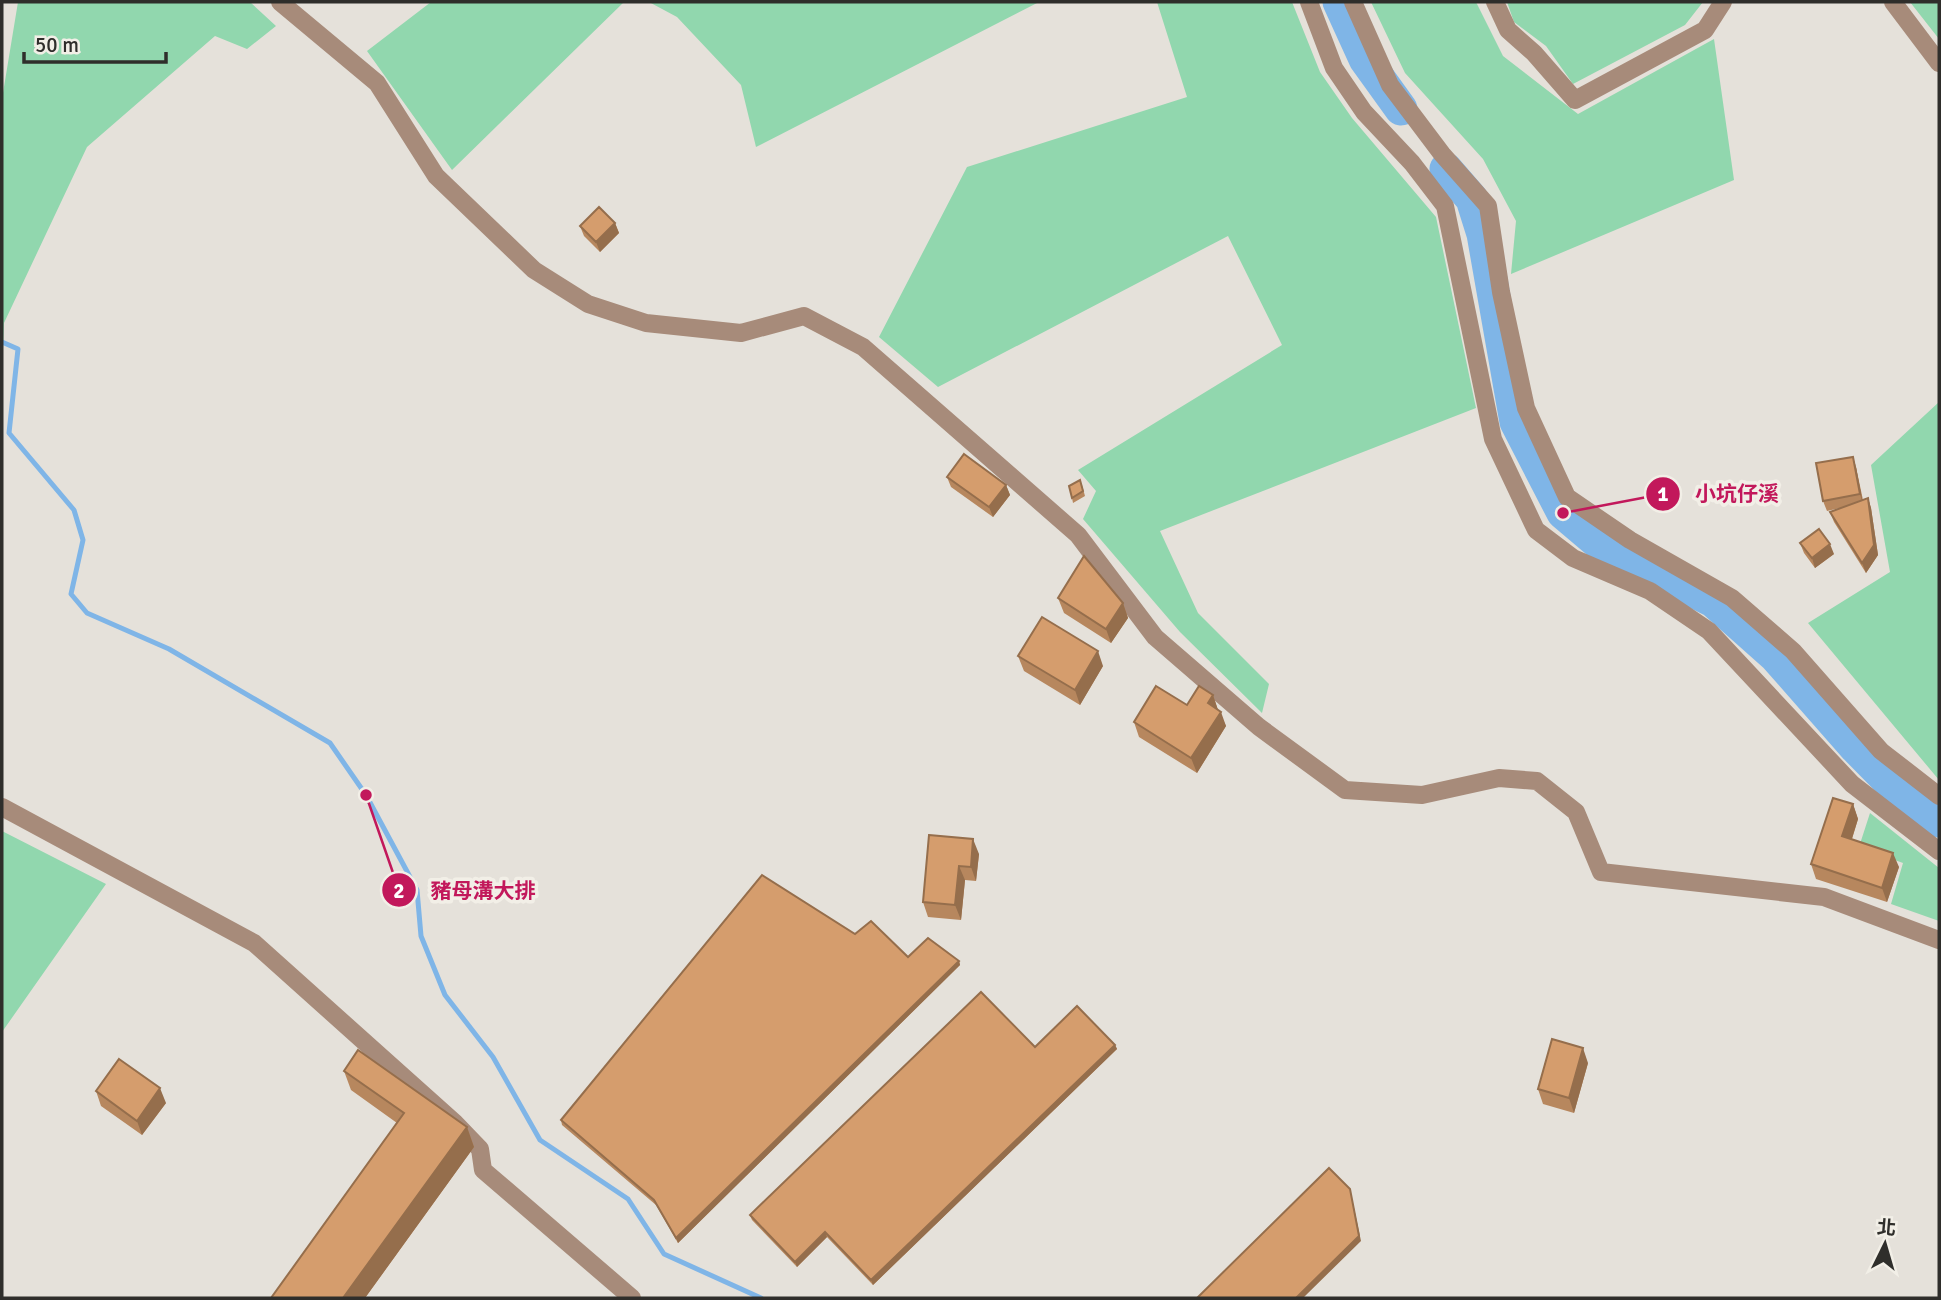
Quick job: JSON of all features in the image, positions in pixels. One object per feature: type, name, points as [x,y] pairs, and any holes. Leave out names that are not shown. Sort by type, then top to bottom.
[{"type":"street","points":[[280,2],[377,83],[436,176],[534,270],[588,304],[646,323],[741,332],[804,316],[863,347],[1078,535],[1155,636],[1259,727],[1345,790],[1422,794],[1499,778],[1537,781],[1576,812],[1601,872],[1824,897],[1939,940]]},
{"type":"street","points":[[1309,2],[1334,68],[1364,112],[1412,163],[1445,206],[1493,439],[1536,530],[1573,558],[1650,591],[1709,631],[1852,784],[1939,851]]},
{"type":"street","points":[[1353,2],[1390,85],[1441,154],[1488,206],[1501,292],[1526,408],[1567,497],[1630,540],[1732,598],[1793,651],[1881,751],[1939,796]]},
{"type":"street","points":[[1494,2],[1508,30],[1534,52],[1575,100],[1705,30],[1723,2]]},
{"type":"street","points":[[1893,2],[1939,63]]},
{"type":"street","points":[[2,807],[254,943],[455,1123],[480,1149],[483,1170],[632,1298]]},
{"type":"green space","points":[[18,2],[250,2],[276,26],[247,49],[215,36],[87,147],[4,323],[2,377],[2,99]]},
{"type":"green space","points":[[431,2],[624,2],[452,170],[367,51]]},
{"type":"green space","points":[[649,2],[1039,2],[756,147],[741,85],[677,17]]},
{"type":"green space","points":[[1157,2],[1292,2],[1320,72],[1352,118],[1436,217],[1476,408],[1160,531],[1198,613],[1269,684],[1262,713],[1180,632],[1083,519],[1096,491],[1078,470],[1282,345],[1228,236],[938,387],[879,337],[967,167],[1187,97]]},
{"type":"green space","points":[[1371,2],[1476,2],[1503,56],[1578,114],[1714,39],[1734,180],[1511,274],[1516,221],[1483,159],[1405,73]]},
{"type":"green space","points":[[1507,2],[1703,2],[1685,25],[1573,84],[1546,46],[1514,22]]},
{"type":"green space","points":[[1910,2],[1939,2],[1939,39]]},
{"type":"green space","points":[[1939,402],[1939,780],[1808,623],[1890,572],[1871,465]]},
{"type":"green space","points":[[1870,813],[1939,868],[1939,921],[1891,904],[1903,863],[1859,847]]},
{"type":"green space","points":[[2,831],[106,884],[2,1032]]},
{"type":"building","points":[[599,207],[615,223],[596,242],[580,226]]},
{"type":"building","points":[[964,454],[1006,485],[989,507],[947,477]]},
{"type":"building","points":[[1853,457],[1860,494],[1823,501],[1816,463]]},
{"type":"building","points":[[1080,480],[1083,491],[1072,498],[1069,486]]},
{"type":"building","points":[[1868,498],[1874,545],[1862,563],[1830,512]]},
{"type":"building","points":[[1819,529],[1830,544],[1812,558],[1800,543]]},
{"type":"building","points":[[1084,556],[1123,603],[1106,629],[1058,598]]},
{"type":"building","points":[[1042,617],[1098,651],[1075,690],[1018,656]]},
{"type":"building","points":[[1156,686],[1187,705],[1199,686],[1213,695],[1208,703],[1221,712],[1191,758],[1134,722]]},
{"type":"building","points":[[1833,798],[1853,804],[1842,836],[1893,853],[1882,888],[1811,864]]},
{"type":"building","points":[[929,835],[973,839],[971,867],[959,866],[955,905],[923,902]]},
{"type":"building","points":[[762,875],[855,934],[871,921],[908,957],[928,938],[959,961],[676,1238],[654,1200],[561,1120]]},
{"type":"building","points":[[981,992],[1035,1047],[1077,1006],[1115,1045],[871,1280],[825,1232],[795,1262],[750,1215]]},
{"type":"building","points":[[1552,1039],[1583,1048],[1569,1098],[1538,1089]]},
{"type":"building","points":[[358,1050],[467,1127],[343,1298],[271,1298],[404,1113],[344,1071]]},
{"type":"building","points":[[119,1059],[160,1088],[137,1121],[96,1091]]},
{"type":"building","points":[[1329,1168],[1350,1189],[1359,1236],[1296,1298],[1197,1298]]},
{"type":"waterway","points":[[1339,2],[1365,59],[1401,109]]},
{"type":"waterway","points":[[1446,169],[1472,199],[1483,234],[1516,422],[1563,513],[1602,546],[1713,601],[1776,657],[1856,748],[1917,810],[1939,821]]},
{"type":"waterway","points":[[2,342],[18,349],[9,433],[74,510],[83,540],[71,594],[87,613],[169,649],[330,743],[366,795],[417,890],[421,936],[445,995],[493,1057],[540,1140],[628,1199],[664,1254],[761,1298]]},
{"type":"place","name":"小坑仔溪","points":[[1563,513]]},
{"type":"place","name":"豬母溝大排","points":[[366,795]]}]
